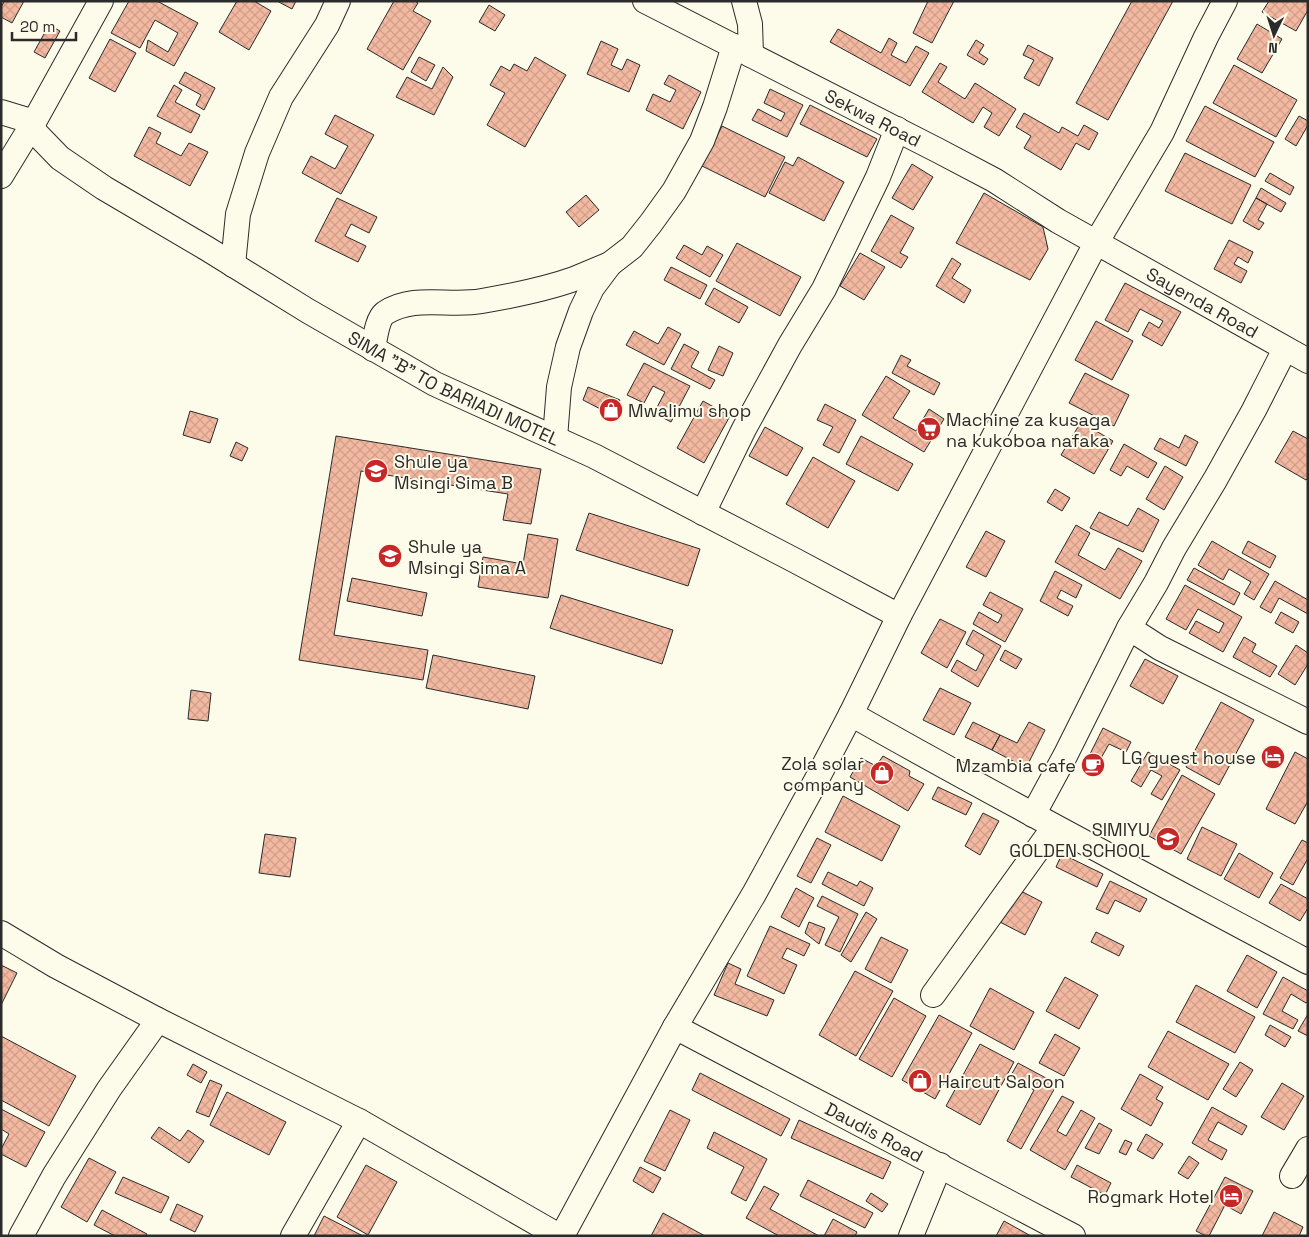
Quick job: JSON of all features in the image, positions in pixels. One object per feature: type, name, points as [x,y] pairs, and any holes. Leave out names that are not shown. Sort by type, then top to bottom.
[{"type":"street","points":[[1,176],[101,1]]},
{"type":"street","points":[[233,265],[238,214],[257,153],[281,97],[327,25],[338,1]]},
{"type":"street","name":"Sekwa Road","points":[[645,1],[994,180],[1096,243]]},
{"type":"street","points":[[555,438],[559,388],[568,347],[581,311],[592,288],[610,264],[632,247],[674,191],[705,132],[742,51],[750,24],[744,1]]},
{"type":"street","points":[[1,933],[56,966],[158,1020],[359,1121],[560,1236],[675,1027],[754,894],[818,777],[899,616],[1096,243],[1162,132],[1206,37],[1225,1]]},
{"type":"street","points":[[1,112],[32,124]]},
{"type":"street","name":"SIMA \"B\" TO BARIADI MOTEL","points":[[32,124],[60,158],[104,188],[308,312],[373,349],[435,384],[594,456],[899,616]]},
{"type":"street","points":[[703,513],[749,420],[790,345],[824,289],[878,177],[896,129]]},
{"type":"street","name":"Sayenda Road","points":[[1096,243],[1301,353]]},
{"type":"street","points":[[373,349],[382,315],[398,306],[419,302],[480,302],[535,290],[573,279],[610,264]]},
{"type":"street","points":[[1033,815],[1065,756],[1129,628],[1254,410],[1301,353]]},
{"type":"street","points":[[1129,628],[1160,648],[1308,722]]},
{"type":"street","points":[[851,714],[1054,827],[1308,962]]},
{"type":"street","points":[[933,995],[1054,827]]},
{"type":"street","points":[[21,1236],[54,1176],[108,1089],[158,1020]]},
{"type":"street","name":"Daudis Road","points":[[675,1027],[1073,1236]]},
{"type":"street","points":[[293,1236],[359,1121]]},
{"type":"street","points":[[1292,1176],[1308,1149]]},
{"type":"street","points":[[911,1236],[940,1165]]},
{"type":"building","points":[[2,1],[24,1],[12,23],[1,17],[1,7],[4,2]]},
{"type":"building","points":[[129,1],[157,1],[198,23],[174,66],[146,51],[148,40],[168,52],[178,33],[155,20],[140,48],[111,33]]},
{"type":"building","points":[[237,1],[254,1],[271,11],[249,50],[219,32]]},
{"type":"building","points":[[277,1],[296,1],[292,9]]},
{"type":"building","points":[[394,1],[415,1],[418,3],[413,11],[431,21],[403,70],[367,49]]},
{"type":"building","points":[[928,1],[954,1],[932,43],[913,33]]},
{"type":"building","points":[[1132,1],[1173,1],[1108,120],[1076,103]]},
{"type":"building","points":[[1269,1],[1308,1],[1308,10],[1296,31],[1262,12]]},
{"type":"building","points":[[489,5],[505,15],[495,31],[479,22]]},
{"type":"building","points":[[1257,24],[1282,39],[1262,73],[1237,59]]},
{"type":"building","points":[[49,25],[60,31],[45,58],[34,52]]},
{"type":"building","points":[[838,29],[881,53],[889,38],[897,43],[891,55],[906,63],[916,46],[929,53],[910,86],[830,42]]},
{"type":"building","points":[[110,39],[136,53],[115,92],[89,78]]},
{"type":"building","points":[[976,40],[984,45],[979,53],[988,59],[984,65],[967,55]]},
{"type":"building","points":[[601,41],[618,49],[611,65],[622,70],[627,59],[640,65],[629,92],[587,74]]},
{"type":"building","points":[[1028,45],[1053,58],[1039,86],[1024,78],[1034,60],[1023,55]]},
{"type":"building","points":[[419,57],[435,65],[426,81],[411,72]]},
{"type":"building","points":[[535,57],[566,75],[525,147],[487,125],[505,93],[490,85],[501,66],[510,71],[514,64],[527,71]]},
{"type":"building","points":[[940,63],[947,67],[938,82],[965,99],[975,83],[1016,109],[999,136],[984,127],[992,113],[983,107],[973,123],[922,92]]},
{"type":"building","points":[[1234,65],[1297,100],[1276,137],[1213,103]]},
{"type":"building","points":[[443,67],[453,77],[434,115],[396,97],[407,77],[432,89]]},
{"type":"building","points":[[185,72],[215,88],[204,110],[196,105],[201,95],[179,83]]},
{"type":"building","points":[[669,75],[701,92],[683,129],[646,110],[653,94],[670,102],[676,90],[664,84]]},
{"type":"building","points":[[174,85],[182,90],[175,102],[200,115],[191,133],[157,116]]},
{"type":"building","points":[[770,89],[803,105],[787,137],[752,120],[758,109],[781,121],[785,113],[764,103]]},
{"type":"building","points":[[810,105],[877,139],[867,157],[800,124]]},
{"type":"building","points":[[1205,106],[1274,142],[1255,177],[1186,141]]},
{"type":"building","points":[[1024,113],[1059,133],[1062,127],[1078,136],[1084,125],[1098,133],[1089,150],[1076,143],[1061,170],[1024,148],[1031,136],[1016,127]]},
{"type":"building","points":[[335,115],[374,135],[341,194],[302,173],[311,156],[335,169],[348,146],[325,134]]},
{"type":"building","points":[[1299,116],[1308,121],[1308,125],[1296,146],[1285,139]]},
{"type":"building","points":[[722,126],[785,157],[765,197],[702,166]]},
{"type":"building","points":[[149,127],[161,133],[156,143],[181,156],[189,143],[208,152],[190,186],[134,156]]},
{"type":"building","points":[[1185,153],[1251,185],[1232,224],[1165,191]]},
{"type":"building","points":[[798,157],[844,182],[824,221],[769,193],[785,162],[793,166]]},
{"type":"building","points":[[912,164],[933,177],[913,210],[892,198]]},
{"type":"building","points":[[1270,173],[1294,187],[1290,195],[1265,181]]},
{"type":"building","points":[[1261,188],[1286,203],[1281,212],[1256,198]]},
{"type":"building","points":[[984,193],[1043,227],[1048,249],[1030,280],[956,243]]},
{"type":"building","points":[[586,195],[599,210],[579,227],[566,212]]},
{"type":"building","points":[[337,198],[377,217],[369,233],[351,224],[345,236],[366,246],[358,262],[315,241]]},
{"type":"building","points":[[1256,198],[1267,204],[1258,220],[1264,223],[1259,230],[1243,221]]},
{"type":"building","points":[[891,215],[914,228],[900,253],[908,257],[901,268],[871,251]]},
{"type":"building","points":[[1229,240],[1253,252],[1248,263],[1238,257],[1234,264],[1247,271],[1241,283],[1214,269]]},
{"type":"building","points":[[737,243],[801,277],[780,316],[716,281]]},
{"type":"building","points":[[684,245],[702,255],[707,246],[723,255],[710,277],[676,258]]},
{"type":"building","points":[[860,253],[885,267],[864,300],[840,286]]},
{"type":"building","points":[[952,258],[961,264],[952,278],[971,290],[964,303],[936,286]]},
{"type":"building","points":[[671,267],[707,285],[700,299],[664,280]]},
{"type":"building","points":[[1125,283],[1181,312],[1162,346],[1142,335],[1149,322],[1159,328],[1163,321],[1140,309],[1128,332],[1105,320]]},
{"type":"building","points":[[714,288],[748,307],[739,323],[705,304]]},
{"type":"building","points":[[1096,321],[1133,341],[1112,380],[1075,360]]},
{"type":"building","points":[[668,327],[681,334],[664,365],[626,345],[634,331],[658,344]]},
{"type":"building","points":[[684,344],[699,352],[691,367],[715,380],[710,389],[671,369]]},
{"type":"building","points":[[719,346],[733,353],[723,376],[708,370]]},
{"type":"building","points":[[901,355],[911,360],[907,366],[940,383],[934,395],[892,373]]},
{"type":"building","points":[[644,363],[690,386],[671,422],[654,413],[665,392],[653,386],[644,403],[627,395]]},
{"type":"building","points":[[1085,373],[1129,395],[1114,426],[1069,403]]},
{"type":"building","points":[[886,376],[910,391],[893,418],[916,431],[929,409],[944,419],[924,452],[862,415]]},
{"type":"building","points":[[588,387],[620,400],[612,415],[583,400]]},
{"type":"building","points":[[703,401],[730,416],[704,463],[677,448]]},
{"type":"building","points":[[825,404],[856,420],[839,453],[823,445],[833,427],[817,420]]},
{"type":"building","points":[[190,411],[218,419],[210,443],[183,435]]},
{"type":"building","points":[[1081,422],[1113,441],[1094,474],[1061,455]]},
{"type":"building","points":[[765,427],[803,448],[787,476],[749,456]]},
{"type":"building","points":[[1293,431],[1308,439],[1308,478],[1306,480],[1275,462]]},
{"type":"building","points":[[1185,435],[1198,442],[1186,466],[1154,449],[1160,438],[1179,448]]},
{"type":"building","points":[[336,436],[541,469],[531,524],[503,520],[508,494],[361,471],[334,635],[428,650],[423,680],[299,660]]},
{"type":"building","points":[[861,436],[913,464],[898,491],[846,464]]},
{"type":"building","points":[[236,442],[248,448],[242,461],[230,456]]},
{"type":"building","points":[[1124,444],[1157,463],[1148,478],[1127,466],[1121,476],[1110,470]]},
{"type":"building","points":[[813,457],[855,481],[828,528],[786,504]]},
{"type":"building","points":[[1165,466],[1183,477],[1164,510],[1146,499]]},
{"type":"building","points":[[1055,489],[1070,498],[1062,511],[1047,502]]},
{"type":"building","points":[[1138,508],[1159,520],[1143,552],[1090,528],[1099,512],[1128,526]]},
{"type":"building","points":[[589,513],[700,549],[688,586],[576,550]]},
{"type":"building","points":[[1076,525],[1090,533],[1078,555],[1105,570],[1118,548],[1142,561],[1120,599],[1055,562]]},
{"type":"building","points":[[986,531],[1005,541],[986,577],[966,567]]},
{"type":"building","points":[[528,534],[558,539],[548,598],[478,587],[483,557],[523,564]]},
{"type":"building","points":[[1212,541],[1269,574],[1254,600],[1244,594],[1251,582],[1229,569],[1223,580],[1198,565]]},
{"type":"building","points":[[1248,541],[1276,556],[1270,568],[1242,553]]},
{"type":"building","points":[[1194,568],[1240,593],[1234,605],[1187,580]]},
{"type":"building","points":[[1055,571],[1082,585],[1076,598],[1061,590],[1057,598],[1073,606],[1068,616],[1040,601]]},
{"type":"building","points":[[352,578],[427,593],[422,616],[347,601]]},
{"type":"building","points":[[1275,581],[1308,600],[1308,614],[1279,598],[1271,613],[1260,607]]},
{"type":"building","points":[[1185,585],[1242,617],[1223,652],[1189,633],[1196,621],[1219,633],[1224,623],[1198,609],[1186,630],[1166,619]]},
{"type":"building","points":[[990,592],[1023,609],[1005,642],[973,624],[979,612],[998,623],[1002,615],[983,605]]},
{"type":"building","points":[[561,595],[673,630],[662,664],[550,628]]},
{"type":"building","points":[[1281,612],[1299,622],[1293,633],[1275,623]]},
{"type":"building","points":[[940,619],[966,632],[947,668],[921,653]]},
{"type":"building","points":[[973,630],[1001,646],[978,687],[951,671],[957,660],[976,671],[984,655],[966,644]]},
{"type":"building","points":[[1244,637],[1256,644],[1252,652],[1277,666],[1270,677],[1233,657]]},
{"type":"building","points":[[1296,645],[1308,653],[1308,664],[1295,685],[1278,674]]},
{"type":"building","points":[[1005,650],[1022,659],[1016,669],[1000,660]]},
{"type":"building","points":[[433,655],[535,676],[528,709],[426,688]]},
{"type":"building","points":[[1145,659],[1178,676],[1163,704],[1130,686]]},
{"type":"building","points":[[940,688],[971,703],[954,735],[923,720]]},
{"type":"building","points":[[191,690],[211,693],[208,721],[188,719]]},
{"type":"building","points":[[1221,702],[1254,720],[1219,785],[1186,767]]},
{"type":"building","points":[[973,722],[1000,735],[992,750],[965,737]]},
{"type":"building","points":[[1029,722],[1045,730],[1026,768],[992,750],[1000,735],[1017,743]]},
{"type":"building","points":[[1103,728],[1131,742],[1126,752],[1109,744],[1096,767],[1086,762]]},
{"type":"building","points":[[1148,752],[1180,770],[1162,800],[1151,794],[1162,776],[1151,770],[1141,787],[1131,781]]},
{"type":"building","points":[[1295,752],[1308,759],[1308,801],[1295,824],[1266,809]]},
{"type":"building","points":[[883,756],[910,771],[909,776],[924,784],[908,811],[850,777],[861,758],[876,766]]},
{"type":"building","points":[[1182,775],[1215,794],[1181,854],[1149,836]]},
{"type":"building","points":[[938,787],[972,803],[966,815],[932,799]]},
{"type":"building","points":[[843,796],[900,826],[882,861],[825,832]]},
{"type":"building","points":[[983,813],[999,821],[980,855],[965,846]]},
{"type":"building","points":[[1202,827],[1237,844],[1221,876],[1187,859]]},
{"type":"building","points":[[265,834],[296,838],[290,877],[259,873]]},
{"type":"building","points":[[817,838],[831,845],[811,883],[797,876]]},
{"type":"building","points":[[1302,840],[1308,843],[1308,860],[1293,885],[1280,878]]},
{"type":"building","points":[[1239,853],[1273,873],[1259,898],[1224,879]]},
{"type":"building","points":[[1062,854],[1103,874],[1097,887],[1056,867]]},
{"type":"building","points":[[828,872],[857,886],[860,881],[873,888],[864,906],[822,884]]},
{"type":"building","points":[[1110,881],[1147,899],[1140,912],[1115,900],[1108,914],[1096,909]]},
{"type":"building","points":[[1281,884],[1308,899],[1308,908],[1300,921],[1269,903]]},
{"type":"building","points":[[796,888],[814,898],[799,927],[781,917]]},
{"type":"building","points":[[1017,889],[1042,902],[1025,935],[1000,922]]},
{"type":"building","points":[[822,896],[858,914],[840,952],[825,945],[839,917],[817,906]]},
{"type":"building","points":[[866,912],[877,919],[851,962],[841,955]]},
{"type":"building","points":[[809,922],[825,928],[819,944],[805,933]]},
{"type":"building","points":[[770,926],[810,944],[804,956],[787,948],[782,958],[797,965],[784,994],[747,976]]},
{"type":"building","points":[[1096,932],[1124,946],[1119,956],[1091,942]]},
{"type":"building","points":[[881,937],[908,950],[891,983],[865,969]]},
{"type":"building","points":[[1247,955],[1277,972],[1257,1008],[1227,991]]},
{"type":"building","points":[[728,963],[741,969],[735,984],[774,1000],[767,1016],[714,995]]},
{"type":"building","points":[[1,965],[17,973],[1,1005]]},
{"type":"building","points":[[855,971],[893,991],[856,1056],[819,1035]]},
{"type":"building","points":[[1065,977],[1098,995],[1079,1029],[1046,1011]]},
{"type":"building","points":[[1283,977],[1308,991],[1308,1001],[1306,1003],[1291,994],[1282,1011],[1298,1020],[1293,1029],[1263,1014]]},
{"type":"building","points":[[1196,985],[1255,1017],[1235,1053],[1176,1022]]},
{"type":"building","points":[[990,988],[1034,1012],[1014,1050],[970,1026]]},
{"type":"building","points":[[894,998],[926,1016],[892,1077],[859,1059]]},
{"type":"building","points":[[1308,1014],[1308,1036],[1298,1031]]},
{"type":"building","points":[[939,1015],[972,1033],[935,1099],[902,1080]]},
{"type":"building","points":[[1270,1025],[1291,1037],[1285,1047],[1265,1035]]},
{"type":"building","points":[[1168,1031],[1229,1064],[1208,1100],[1148,1067]]},
{"type":"building","points":[[1055,1034],[1080,1048],[1064,1076],[1039,1063]]},
{"type":"building","points":[[1,1036],[76,1076],[49,1126],[1,1100]]},
{"type":"building","points":[[980,1044],[1014,1062],[980,1125],[946,1106]]},
{"type":"building","points":[[1240,1062],[1253,1070],[1236,1097],[1223,1089]]},
{"type":"building","points":[[1018,1063],[1057,1084],[1021,1149],[1007,1141],[1034,1090],[1010,1077]]},
{"type":"building","points":[[193,1064],[207,1072],[201,1083],[187,1075]]},
{"type":"building","points":[[700,1073],[790,1119],[781,1136],[692,1090]]},
{"type":"building","points":[[1140,1074],[1163,1087],[1156,1099],[1163,1103],[1151,1126],[1121,1109]]},
{"type":"building","points":[[210,1080],[222,1085],[209,1117],[196,1112]]},
{"type":"building","points":[[1282,1083],[1304,1096],[1284,1130],[1261,1117]]},
{"type":"building","points":[[227,1092],[286,1122],[269,1155],[210,1125]]},
{"type":"building","points":[[1062,1096],[1074,1102],[1057,1131],[1066,1136],[1081,1110],[1095,1118],[1065,1170],[1030,1150]]},
{"type":"building","points":[[1212,1107],[1247,1126],[1242,1135],[1218,1122],[1208,1140],[1227,1150],[1222,1160],[1192,1143]]},
{"type":"building","points":[[1,1109],[45,1132],[26,1167],[1,1154],[1,1149],[9,1134],[1,1129]]},
{"type":"building","points":[[670,1110],[690,1120],[665,1171],[644,1161]]},
{"type":"building","points":[[799,1120],[891,1162],[883,1179],[791,1138]]},
{"type":"building","points":[[1099,1123],[1112,1130],[1099,1154],[1085,1148]]},
{"type":"building","points":[[159,1127],[180,1141],[188,1130],[204,1141],[189,1163],[151,1138]]},
{"type":"building","points":[[714,1132],[767,1159],[746,1201],[731,1193],[744,1167],[707,1148]]},
{"type":"building","points":[[1146,1134],[1163,1144],[1153,1159],[1137,1150]]},
{"type":"building","points":[[1125,1140],[1132,1143],[1126,1155],[1119,1152]]},
{"type":"building","points":[[1189,1156],[1199,1163],[1188,1179],[1178,1173]]},
{"type":"building","points":[[89,1158],[116,1172],[87,1222],[61,1207]]},
{"type":"building","points":[[366,1165],[397,1182],[368,1235],[337,1217]]},
{"type":"building","points":[[1077,1165],[1111,1183],[1105,1195],[1071,1177]]},
{"type":"building","points":[[640,1167],[661,1178],[653,1193],[633,1181]]},
{"type":"building","points":[[123,1177],[169,1197],[161,1213],[115,1193]]},
{"type":"building","points":[[1225,1177],[1253,1191],[1241,1214],[1225,1205],[1209,1236],[1206,1236],[1196,1231]]},
{"type":"building","points":[[808,1180],[873,1213],[865,1228],[800,1196]]},
{"type":"building","points":[[764,1186],[779,1194],[770,1209],[819,1236],[779,1236],[746,1218]]},
{"type":"building","points":[[871,1193],[888,1204],[882,1212],[866,1201]]},
{"type":"building","points":[[177,1204],[203,1216],[195,1232],[170,1220]]},
{"type":"building","points":[[102,1210],[147,1234],[146,1236],[115,1236],[94,1225]]},
{"type":"building","points":[[1274,1212],[1303,1227],[1299,1236],[1262,1236]]},
{"type":"building","points":[[663,1213],[705,1236],[651,1236]]},
{"type":"building","points":[[324,1216],[363,1236],[314,1236]]},
{"type":"building","points":[[833,1219],[857,1232],[855,1236],[824,1236]]},
{"type":"building","points":[[1004,1221],[1031,1236],[996,1236]]},
{"type":"place","name":"Mwalimu shop","points":[[611,410]]},
{"type":"place","name":"Machine za kusaga na kukoboa nafaka","points":[[929,429]]},
{"type":"place","name":"Shule ya Msingi Sima B","points":[[376,471]]},
{"type":"place","name":"Shule ya Msingi Sima A","points":[[390,556]]},
{"type":"place","name":"LG guest house","points":[[1273,757]]},
{"type":"place","name":"Mzambia cafe","points":[[1093,765]]},
{"type":"place","name":"Zola solar company","points":[[882,773]]},
{"type":"place","name":"SIMIYU GOLDEN SCHOOL","points":[[1168,839]]},
{"type":"place","name":"Haircut Saloon","points":[[920,1081]]},
{"type":"place","name":"Rogmark Hotel","points":[[1231,1196]]}]
